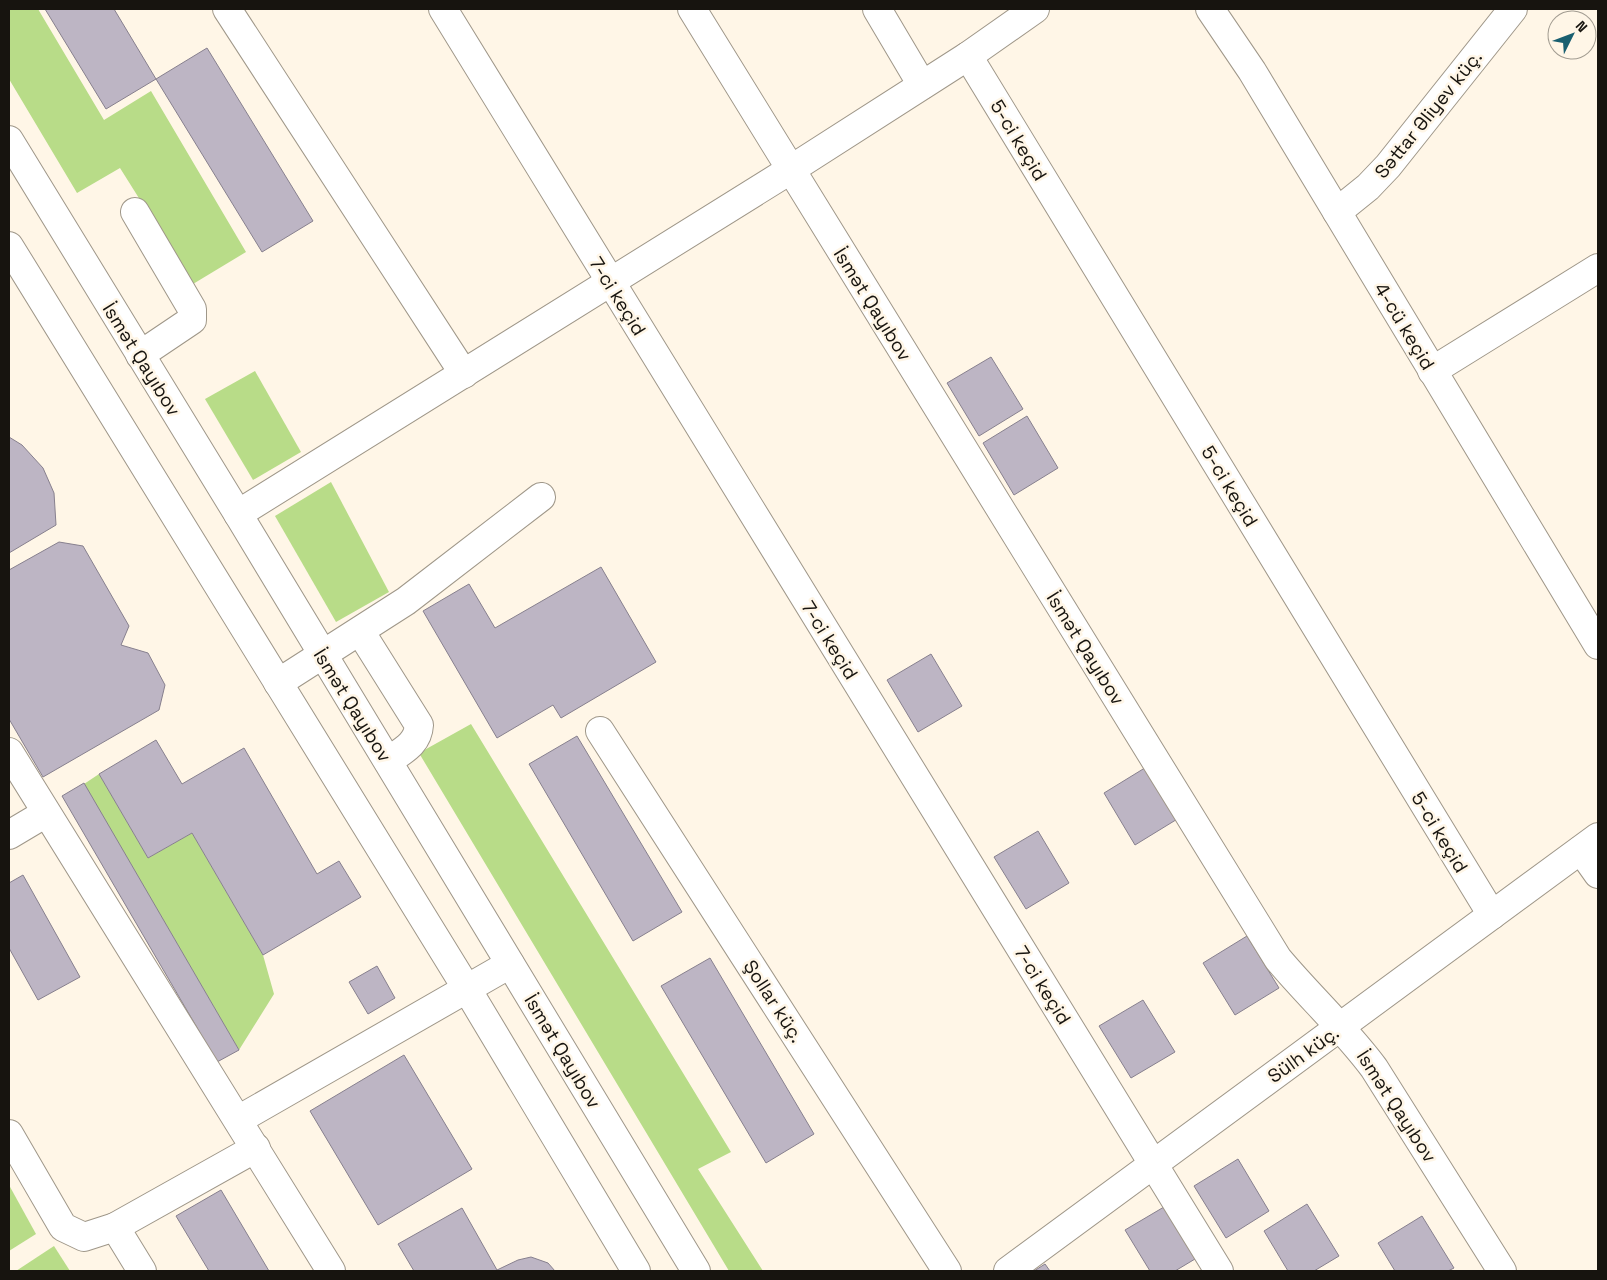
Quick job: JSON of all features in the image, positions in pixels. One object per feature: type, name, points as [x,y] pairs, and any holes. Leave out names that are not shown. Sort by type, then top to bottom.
[{"type":"street","points":[[227,9],[464,374]]},
{"type":"street","name":"7-ci keçid","points":[[444,9],[610,283],[1219,1271]]},
{"type":"street","name":"İsmət Qayıbov","points":[[692,9],[1278,958],[1374,1068],[1502,1271]]},
{"type":"street","points":[[877,9],[922,85]]},
{"type":"street","points":[[238,514],[790,170],[968,56],[1035,9]]},
{"type":"street","name":"4-cü keçid","points":[[1210,9],[1252,70],[1598,644]]},
{"type":"street","name":"Səttar Əliyev küç.","points":[[1337,212],[1368,187],[1388,166],[1513,9]]},
{"type":"street","name":"5-ci keçid","points":[[968,56],[1492,916]]},
{"type":"street","name":"İsmət Qayıbov","points":[[9,140],[388,760],[696,1271]]},
{"type":"street","points":[[135,212],[192,309],[192,320],[140,355]]},
{"type":"street","points":[[9,246],[467,989],[636,1271]]},
{"type":"street","points":[[1432,371],[1598,268]]},
{"type":"street","points":[[278,683],[436,580],[541,497]]},
{"type":"street","points":[[360,631],[418,725],[418,733],[414,742],[388,760]]},
{"type":"street","name":"Şollar küç.","points":[[600,730],[948,1271]]},
{"type":"street","points":[[9,752],[331,1271]]},
{"type":"street","points":[[9,835],[46,813]]},
{"type":"street","points":[[1589,843],[1598,874]]},
{"type":"street","name":"Sülh küç.","points":[[1008,1271],[1589,843]]},
{"type":"street","points":[[238,1120],[510,964]]},
{"type":"street","points":[[9,1134],[64,1227],[84,1237],[115,1227],[256,1148]]},
{"type":"street","points":[[115,1227],[142,1271]]},
{"type":"green space","points":[[9,9],[38,9],[104,120],[151,91],[246,252],[193,284],[120,168],[77,193],[9,79]]},
{"type":"green space","points":[[255,371],[301,452],[253,480],[205,399]]},
{"type":"green space","points":[[331,482],[389,592],[336,622],[275,516]]},
{"type":"green space","points":[[471,724],[731,1152],[698,1169],[763,1271],[729,1271],[419,753]]},
{"type":"green space","points":[[99,774],[148,858],[192,833],[263,955],[274,994],[239,1050],[84,784]]},
{"type":"green space","points":[[9,1185],[36,1234],[9,1251]]},
{"type":"green space","points":[[54,1246],[70,1271],[16,1271]]},
{"type":"building","points":[[45,9],[114,9],[156,79],[106,109]]},
{"type":"building","points":[[207,48],[313,221],[262,252],[156,79]]},
{"type":"building","points":[[991,357],[1023,409],[979,436],[947,383]]},
{"type":"building","points":[[1027,416],[1058,468],[1014,495],[983,443]]},
{"type":"building","points":[[9,437],[22,445],[43,468],[54,493],[56,525],[9,553]]},
{"type":"building","points":[[59,542],[83,546],[129,626],[121,645],[148,653],[165,685],[159,710],[43,777],[9,719],[9,570]]},
{"type":"building","points":[[601,567],[656,662],[561,718],[553,705],[497,738],[423,611],[469,584],[495,628]]},
{"type":"building","points":[[931,654],[962,706],[918,732],[887,680]]},
{"type":"building","points":[[577,736],[682,912],[633,941],[529,764]]},
{"type":"building","points":[[156,740],[182,784],[244,748],[317,874],[339,861],[361,897],[263,955],[192,833],[148,858],[99,774]]},
{"type":"building","points":[[1148,766],[1179,818],[1135,845],[1104,793]]},
{"type":"building","points":[[84,783],[239,1050],[217,1062],[62,796]]},
{"type":"building","points":[[1038,831],[1069,883],[1026,909],[994,857]]},
{"type":"building","points":[[23,875],[80,977],[38,1000],[9,948],[9,883]]},
{"type":"building","points":[[1247,936],[1279,988],[1235,1015],[1203,963]]},
{"type":"building","points":[[710,958],[814,1134],[766,1163],[661,986]]},
{"type":"building","points":[[377,966],[395,998],[368,1014],[349,982]]},
{"type":"building","points":[[1143,1000],[1175,1052],[1131,1078],[1099,1026]]},
{"type":"building","points":[[404,1055],[472,1169],[378,1225],[310,1111]]},
{"type":"building","points":[[1238,1159],[1269,1211],[1226,1238],[1194,1186]]},
{"type":"building","points":[[221,1190],[269,1271],[209,1271],[176,1216]]},
{"type":"building","points":[[1169,1204],[1200,1256],[1175,1271],[1150,1271],[1125,1230]]},
{"type":"building","points":[[1307,1204],[1339,1256],[1314,1271],[1288,1271],[1264,1231]]},
{"type":"building","points":[[462,1208],[497,1270],[518,1260],[531,1257],[548,1263],[555,1271],[414,1271],[398,1244]]},
{"type":"building","points":[[1422,1216],[1454,1268],[1448,1271],[1395,1271],[1378,1243]]},
{"type":"building","points":[[1045,1264],[1050,1271],[1034,1271]]}]
